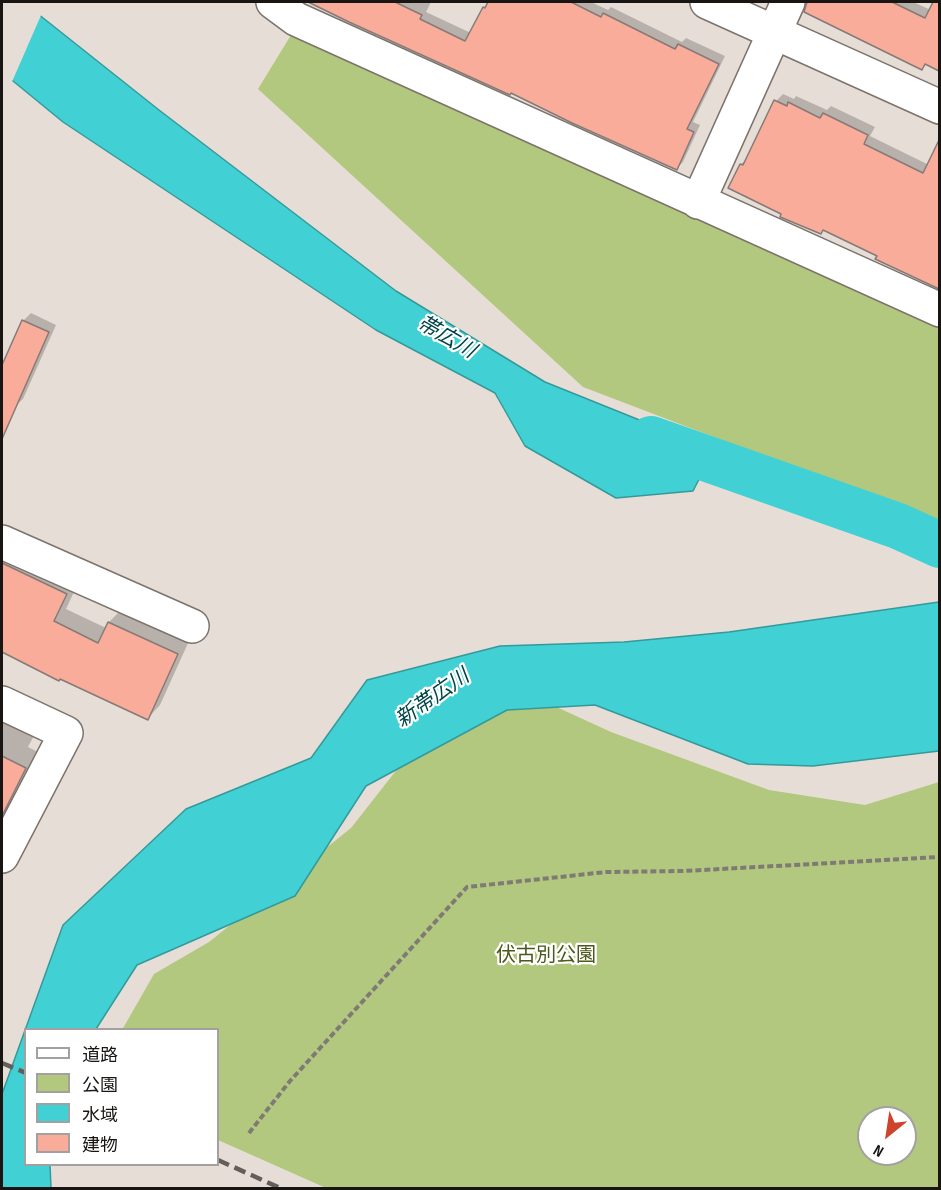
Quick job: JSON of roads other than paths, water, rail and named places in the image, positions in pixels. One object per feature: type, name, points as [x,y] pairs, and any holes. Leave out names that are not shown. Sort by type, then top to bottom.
[{"type":"street","points":[[273,2],[296,19],[939,310]]},
{"type":"street","points":[[707,2],[939,107]]},
{"type":"street","points":[[698,202],[788,2]]},
{"type":"street","points":[[2,542],[192,626]]},
{"type":"street","points":[[2,703],[66,733],[2,856]]},
{"type":"water","points":[[2,2],[23,2],[159,110],[396,291],[545,382],[714,450],[693,491],[616,498],[525,446],[495,393],[376,330],[63,122],[2,72]]},
{"type":"water","name":"新帯広川","points":[[939,602],[939,751],[813,766],[748,764],[595,705],[507,710],[366,786],[295,896],[137,965],[97,1028],[26,1028],[63,925],[186,809],[311,758],[367,680],[500,646],[624,642],[729,632]]},
{"type":"water","points":[[24,1033],[24,1166],[50,1166],[51,1188],[2,1188],[2,1094]]},
{"type":"waterway","name":"帯広川","points":[[651,439],[898,526],[940,545]]},
{"type":"railway","points":[[2,1063],[24,1072]]},
{"type":"railway","points":[[219,1160],[280,1188]]},
{"type":"park label","name":"伏古別公園","points":[[546,956]]}]
